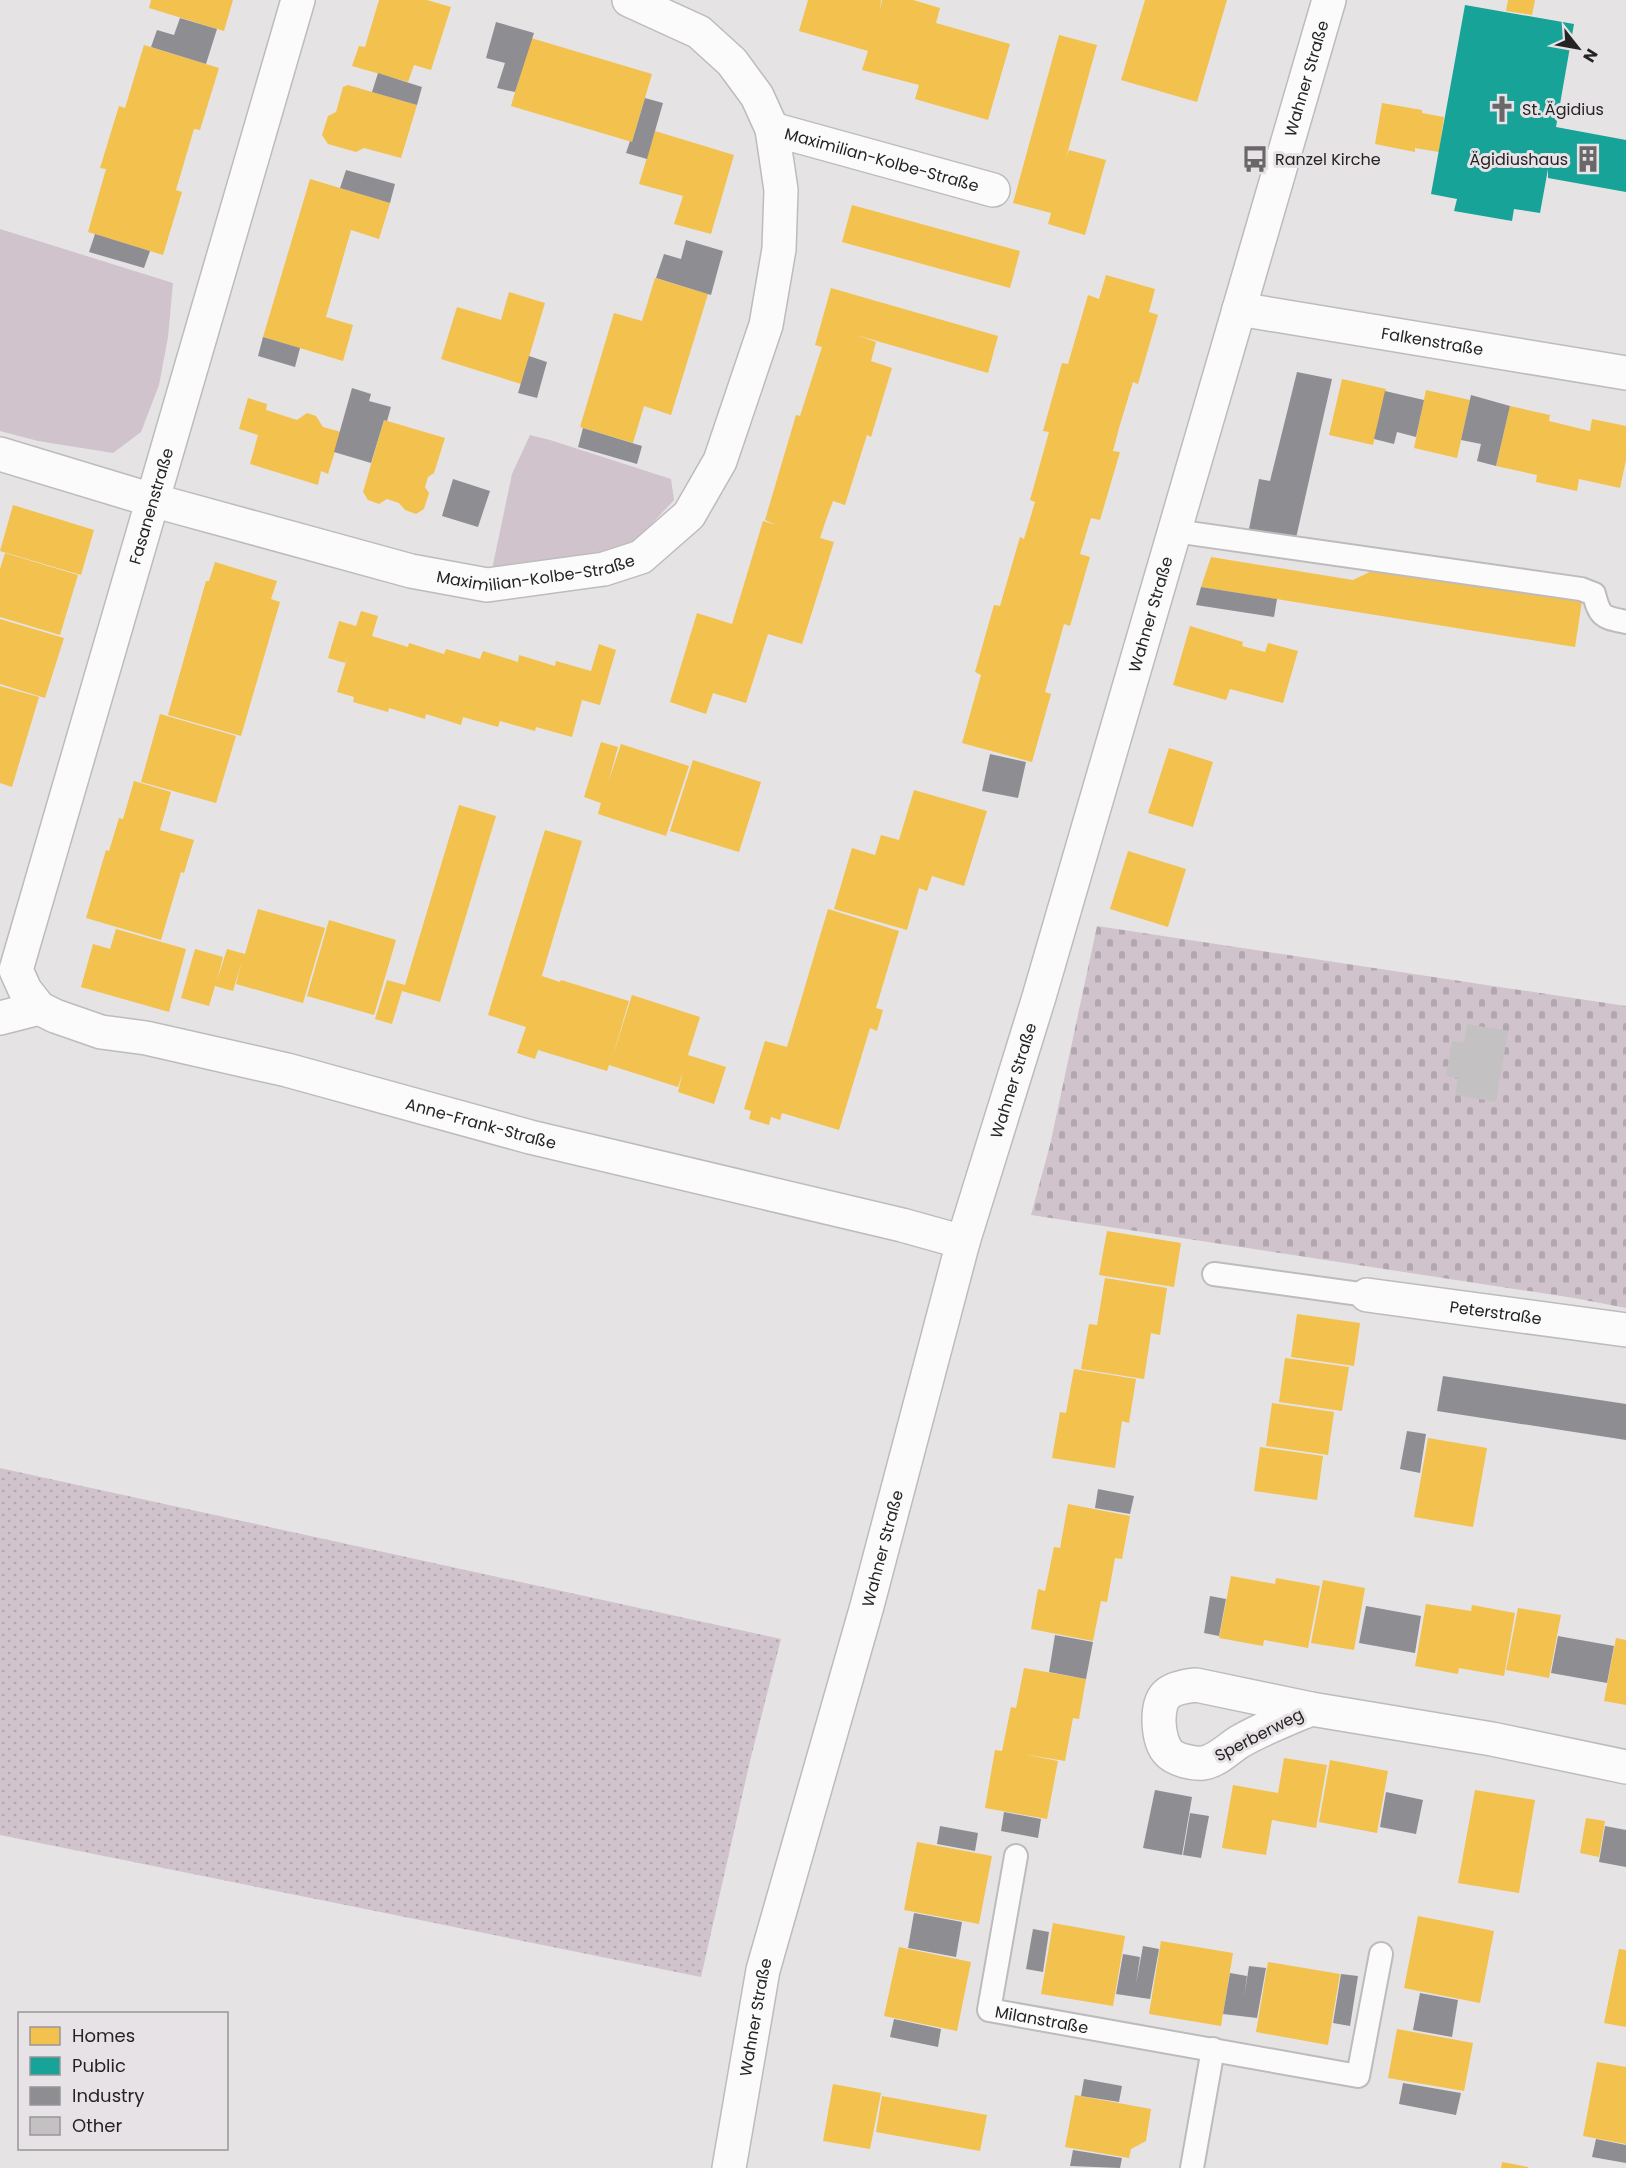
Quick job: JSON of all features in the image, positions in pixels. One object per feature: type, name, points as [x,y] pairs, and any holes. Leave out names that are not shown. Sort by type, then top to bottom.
[{"type":"street","name":"Fasanenstraße","points":[[39,1008],[25,990],[16,970],[298,0]]},
{"type":"street","name":"Maximilian-Kolbe-Straße","points":[[0,454],[152,500],[411,571],[487,585],[604,568],[641,556],[689,515],[720,460],[766,325],[779,249],[781,190],[772,129],[757,96],[732,62],[699,32],[630,0]]},
{"type":"street","name":"Wahner Straße","points":[[729,2168],[763,1970],[867,1606],[963,1242],[1042,985],[1329,0]]},
{"type":"street","name":"Maximilian-Kolbe-Straße","points":[[772,129],[993,190]]},
{"type":"street","name":"Falkenstraße","points":[[1239,309],[1626,374]]},
{"type":"street","points":[[0,1018],[39,1008]]},
{"type":"street","name":"Anne-Frank-Straße","points":[[39,1008],[101,1032],[146,1038],[287,1070],[530,1137],[903,1225],[963,1242]]},
{"type":"street","name":"Peterstraße","points":[[1367,1295],[1626,1330]]},
{"type":"street","name":"Sperberweg","points":[[1311,1709],[1492,1739],[1626,1767]]},
{"type":"lane","points":[[1175,531],[1581,589],[1594,594],[1598,611],[1608,618],[1626,622]]},
{"type":"lane","points":[[1214,1274],[1367,1295]]},
{"type":"lane","name":"Milanstraße","points":[[1016,1856],[989,2010],[1358,2076],[1381,1954]]},
{"type":"lane","points":[[1192,2168],[1213,2049]]},
{"type":"green space","points":[[0,229],[173,283],[168,337],[159,385],[141,432],[113,453],[38,441],[0,431]]},
{"type":"green space","points":[[530,435],[671,479],[674,500],[631,546],[595,560],[491,574],[512,474]]},
{"type":"green space","points":[[1097,926],[1626,1006],[1626,1308],[1574,1298],[1031,1215],[1050,1145]]},
{"type":"green space","points":[[0,1468],[781,1639],[750,1761],[701,1977],[0,1835]]},
{"type":"building: Homes","points":[[151,0],[233,0],[224,31],[149,8]]},
{"type":"building: Homes","points":[[379,0],[427,0],[451,7],[431,70],[414,65],[408,82],[352,66],[359,46],[365,47]]},
{"type":"building: Homes","points":[[808,0],[881,0],[880,10],[882,0],[913,0],[940,8],[936,23],[1010,44],[988,120],[915,99],[919,85],[862,70],[868,51],[799,31]]},
{"type":"building: Homes","points":[[1145,0],[1227,0],[1197,102],[1121,80]]},
{"type":"building: Homes","points":[[1508,0],[1535,0],[1532,15],[1506,11]]},
{"type":"building: Homes","points":[[1059,35],[1097,45],[1066,158],[1069,150],[1106,160],[1085,235],[1048,224],[1064,166],[1051,213],[1013,203]]},
{"type":"building: Homes","points":[[531,38],[652,74],[632,142],[511,106]]},
{"type":"building: Homes","points":[[144,45],[219,68],[200,130],[194,129],[176,190],[182,192],[163,255],[88,232],[106,169],[100,168],[119,106],[125,108]]},
{"type":"building: Homes","points":[[348,85],[417,105],[401,158],[364,148],[356,152],[328,144],[322,135],[328,116],[336,112],[343,87]]},
{"type":"building: Homes","points":[[1382,103],[1422,110],[1422,113],[1444,117],[1439,152],[1415,148],[1415,152],[1375,144]]},
{"type":"building: Homes","points":[[655,131],[734,155],[711,234],[674,224],[683,196],[639,184]]},
{"type":"building: Homes","points":[[310,179],[390,203],[379,239],[351,230],[326,317],[353,325],[343,361],[263,337]]},
{"type":"building: Homes","points":[[852,205],[1020,251],[1010,288],[842,242]]},
{"type":"building: Homes","points":[[1106,275],[1155,289],[1149,312],[1158,315],[1138,384],[1133,382],[1119,428],[1113,451],[1120,452],[1100,520],[1091,518],[1080,554],[1090,557],[1070,626],[1064,624],[1045,692],[1051,694],[1032,762],[962,743],[981,675],[975,672],[994,605],[1000,606],[1020,537],[1024,539],[1035,502],[1030,500],[1049,432],[1043,431],[1062,363],[1068,364],[1088,295],[1099,299]]},
{"type":"building: Homes","points":[[655,278],[708,294],[671,415],[644,406],[633,443],[580,427],[614,313],[642,321]]},
{"type":"building: Homes","points":[[831,288],[998,336],[988,373],[856,335],[876,342],[871,361],[892,368],[871,437],[867,435],[845,505],[833,501],[820,538],[834,542],[802,644],[768,634],[746,703],[713,693],[706,714],[670,702],[697,613],[732,624],[763,521],[776,525],[765,520],[796,415],[800,416],[822,347],[815,345]]},
{"type":"building: Homes","points":[[509,292],[545,303],[521,384],[441,359],[457,307],[501,320]]},
{"type":"building: Homes","points":[[1342,379],[1386,389],[1373,445],[1329,435]]},
{"type":"building: Homes","points":[[1426,390],[1470,400],[1457,458],[1414,448]]},
{"type":"building: Homes","points":[[248,398],[267,404],[266,410],[297,420],[307,413],[316,416],[323,427],[341,432],[328,474],[321,471],[318,485],[250,464],[258,435],[239,429]]},
{"type":"building: Homes","points":[[1510,406],[1550,415],[1549,421],[1590,431],[1592,419],[1626,426],[1626,460],[1620,488],[1579,479],[1577,491],[1536,482],[1537,475],[1496,466]]},
{"type":"building: Homes","points":[[384,420],[445,438],[434,473],[428,477],[425,487],[429,493],[424,509],[416,514],[405,510],[399,503],[387,499],[379,504],[368,500],[363,492]]},
{"type":"building: Homes","points":[[13,505],[94,530],[81,575],[0,551]]},
{"type":"building: Homes","points":[[5,553],[78,575],[60,635],[0,617],[0,569]]},
{"type":"building: Homes","points":[[1211,557],[1353,580],[1376,569],[1582,601],[1575,647],[1201,587]]},
{"type":"building: Homes","points":[[215,562],[277,581],[271,599],[280,602],[241,736],[168,715],[206,581],[209,581]]},
{"type":"building: Homes","points":[[361,611],[378,616],[372,636],[408,647],[409,643],[444,654],[446,649],[480,659],[483,651],[518,662],[519,655],[555,666],[556,661],[591,671],[599,644],[616,650],[600,705],[582,700],[572,737],[536,727],[535,731],[500,721],[498,727],[463,717],[461,725],[426,714],[425,719],[389,708],[388,712],[353,702],[354,697],[337,692],[348,655],[345,663],[328,658],[339,621],[356,626]]},
{"type":"building: Homes","points":[[0,619],[64,638],[45,698],[0,684]]},
{"type":"building: Homes","points":[[1190,626],[1243,642],[1242,646],[1265,652],[1268,643],[1298,651],[1283,703],[1230,689],[1226,700],[1173,685]]},
{"type":"building: Homes","points":[[0,686],[39,697],[12,787],[0,783]]},
{"type":"building: Homes","points":[[160,714],[236,736],[216,803],[141,782]]},
{"type":"building: Homes","points":[[601,742],[618,747],[608,783],[621,744],[689,766],[666,836],[598,814],[601,803],[584,797]]},
{"type":"building: Homes","points":[[1169,748],[1213,762],[1193,827],[1148,813]]},
{"type":"building: Homes","points":[[693,760],[761,782],[739,852],[670,831]]},
{"type":"building: Homes","points":[[134,781],[171,792],[160,830],[194,840],[184,873],[181,872],[161,940],[86,918],[106,850],[109,851],[119,818],[123,819]]},
{"type":"building: Homes","points":[[914,790],[987,811],[964,886],[932,876],[927,891],[919,888],[907,930],[834,909],[852,848],[875,855],[881,835],[899,840]]},
{"type":"building: Homes","points":[[459,805],[496,816],[440,1002],[402,991],[392,1024],[375,1019],[387,980],[405,985]]},
{"type":"building: Homes","points":[[545,830],[582,841],[540,982],[542,976],[560,982],[561,980],[629,1001],[611,1062],[632,995],[700,1017],[688,1055],[726,1067],[714,1104],[678,1092],[683,1071],[678,1087],[609,1065],[607,1071],[538,1050],[535,1059],[517,1053],[526,1027],[488,1015]]},
{"type":"building: Homes","points":[[1128,851],[1186,869],[1168,927],[1110,909]]},
{"type":"building: Homes","points":[[258,909],[325,928],[303,1003],[236,984],[242,961],[233,991],[215,986],[209,1006],[181,998],[195,949],[223,957],[217,981],[227,949],[245,954]]},
{"type":"building: Homes","points":[[828,909],[899,931],[876,1008],[883,1010],[877,1031],[870,1028],[839,1130],[782,1113],[780,1120],[771,1117],[769,1125],[749,1119],[751,1111],[744,1109],[765,1041],[787,1047]]},
{"type":"building: Homes","points":[[329,920],[396,940],[374,1015],[307,996]]},
{"type":"building: Homes","points":[[116,929],[186,949],[169,1012],[81,987],[93,944],[110,949]]},
{"type":"building: Homes","points":[[1107,1231],[1181,1243],[1174,1287],[1099,1275]]},
{"type":"building: Homes","points":[[1105,1278],[1167,1288],[1160,1335],[1151,1333],[1144,1379],[1081,1369],[1089,1324],[1097,1325]]},
{"type":"building: Homes","points":[[1297,1314],[1360,1323],[1354,1366],[1291,1357]]},
{"type":"building: Homes","points":[[1285,1358],[1349,1367],[1342,1411],[1279,1402]]},
{"type":"building: Homes","points":[[1074,1369],[1136,1379],[1129,1423],[1122,1421],[1115,1468],[1052,1458],[1060,1412],[1066,1413]]},
{"type":"building: Homes","points":[[1272,1403],[1334,1412],[1328,1455],[1266,1446]]},
{"type":"building: Homes","points":[[1428,1438],[1487,1448],[1473,1527],[1414,1517]]},
{"type":"building: Homes","points":[[1260,1447],[1323,1456],[1317,1500],[1254,1491]]},
{"type":"building: Homes","points":[[1068,1504],[1130,1516],[1122,1559],[1115,1558],[1107,1602],[1101,1601],[1093,1641],[1031,1629],[1038,1589],[1045,1591],[1054,1547],[1060,1548]]},
{"type":"building: Homes","points":[[1231,1576],[1275,1584],[1276,1578],[1320,1586],[1308,1648],[1264,1640],[1263,1646],[1219,1638]]},
{"type":"building: Homes","points":[[1323,1580],[1365,1588],[1354,1650],[1311,1643]]},
{"type":"building: Homes","points":[[1426,1604],[1471,1611],[1472,1605],[1515,1613],[1504,1676],[1459,1668],[1458,1674],[1415,1666]]},
{"type":"building: Homes","points":[[1518,1608],[1561,1615],[1549,1678],[1506,1670]]},
{"type":"building: Homes","points":[[1616,1638],[1626,1640],[1626,1705],[1604,1701]]},
{"type":"building: Homes","points":[[1024,1668],[1086,1679],[1079,1719],[1073,1718],[1065,1761],[1023,1754],[1058,1761],[1047,1819],[985,1808],[995,1750],[1002,1751],[1011,1707],[1016,1708]]},
{"type":"building: Homes","points":[[1284,1758],[1327,1765],[1316,1828],[1272,1820],[1266,1855],[1222,1848],[1233,1785],[1278,1793]]},
{"type":"building: Homes","points":[[1330,1760],[1388,1771],[1377,1833],[1319,1822]]},
{"type":"building: Homes","points":[[1475,1790],[1535,1800],[1519,1893],[1458,1883]]},
{"type":"building: Homes","points":[[1586,1818],[1605,1821],[1599,1857],[1580,1853]]},
{"type":"building: Homes","points":[[917,1842],[992,1856],[979,1924],[904,1910]]},
{"type":"building: Homes","points":[[1418,1916],[1494,1931],[1480,2003],[1404,1988]]},
{"type":"building: Homes","points":[[1053,1923],[1125,1936],[1113,2006],[1041,1994]]},
{"type":"building: Homes","points":[[1161,1941],[1233,1953],[1221,2026],[1149,2014]]},
{"type":"building: Homes","points":[[899,1947],[971,1962],[957,2031],[884,2016]]},
{"type":"building: Homes","points":[[1619,1949],[1626,1950],[1626,2027],[1604,2023]]},
{"type":"building: Homes","points":[[1268,1962],[1340,1974],[1328,2045],[1256,2032]]},
{"type":"building: Homes","points":[[1397,2029],[1473,2043],[1464,2091],[1388,2078]]},
{"type":"building: Homes","points":[[1597,2062],[1626,2067],[1626,2144],[1583,2136]]},
{"type":"building: Homes","points":[[833,2084],[881,2093],[870,2149],[823,2141]]},
{"type":"building: Homes","points":[[1075,2095],[1151,2109],[1146,2141],[1131,2149],[1129,2158],[1065,2147]]},
{"type":"building: Homes","points":[[882,2096],[987,2115],[980,2151],[876,2132]]},
{"type":"building: Homes","points":[[1502,2162],[1528,2167],[1528,2168],[1501,2168]]},
{"type":"building: Public","name":"St. Ägidius","points":[[1465,5],[1574,24],[1556,127],[1626,140],[1626,192],[1548,178],[1548,169],[1540,213],[1514,209],[1512,221],[1454,211],[1457,199],[1431,194]]},
{"type":"building: Industry","points":[[180,18],[217,29],[206,64],[151,47],[157,30],[174,35]]},
{"type":"building: Industry","points":[[496,22],[534,33],[515,92],[497,88],[505,63],[486,58]]},
{"type":"building: Industry","points":[[378,73],[422,87],[417,105],[372,92]]},
{"type":"building: Industry","points":[[645,98],[663,103],[647,159],[626,153],[630,141],[632,142]]},
{"type":"building: Industry","points":[[346,170],[395,184],[390,203],[340,188]]},
{"type":"building: Industry","points":[[95,234],[150,251],[144,268],[89,252]]},
{"type":"building: Industry","points":[[686,240],[723,251],[711,295],[656,278],[664,254],[681,259]]},
{"type":"building: Industry","points":[[263,337],[300,348],[295,367],[258,356]]},
{"type":"building: Industry","points":[[529,356],[547,362],[537,398],[518,393]]},
{"type":"building: Industry","points":[[1297,372],[1332,379],[1296,538],[1249,529],[1259,479],[1270,481]]},
{"type":"building: Industry","points":[[352,388],[371,394],[369,401],[391,407],[387,421],[384,420],[371,463],[334,452]]},
{"type":"building: Industry","points":[[1385,391],[1424,400],[1416,437],[1397,432],[1394,444],[1374,439]]},
{"type":"building: Industry","points":[[1471,395],[1510,406],[1496,466],[1477,461],[1481,444],[1461,440]]},
{"type":"building: Industry","points":[[583,428],[642,446],[637,464],[578,447]]},
{"type":"building: Industry","points":[[453,479],[490,491],[478,527],[442,516]]},
{"type":"building: Industry","points":[[1201,587],[1277,599],[1274,617],[1196,605]]},
{"type":"building: Industry","points":[[990,754],[1026,762],[1018,798],[982,791]]},
{"type":"building: Industry","points":[[1443,1376],[1626,1404],[1626,1440],[1437,1411]]},
{"type":"building: Industry","points":[[1407,1431],[1426,1434],[1420,1473],[1400,1469]]},
{"type":"building: Industry","points":[[1098,1489],[1134,1496],[1130,1514],[1095,1508]]},
{"type":"building: Industry","points":[[1210,1596],[1226,1599],[1219,1636],[1204,1633]]},
{"type":"building: Industry","points":[[1366,1606],[1421,1616],[1415,1653],[1359,1643]]},
{"type":"building: Industry","points":[[1055,1635],[1093,1642],[1086,1679],[1049,1672]]},
{"type":"building: Industry","points":[[1558,1636],[1614,1646],[1607,1683],[1551,1673]]},
{"type":"building: Industry","points":[[1155,1790],[1192,1797],[1182,1855],[1143,1848]]},
{"type":"building: Industry","points":[[1386,1792],[1423,1800],[1416,1834],[1380,1827]]},
{"type":"building: Industry","points":[[1004,1812],[1041,1819],[1038,1838],[1001,1831]]},
{"type":"building: Industry","points":[[1190,1813],[1209,1816],[1201,1858],[1183,1855]]},
{"type":"building: Industry","points":[[940,1826],[978,1833],[975,1851],[937,1844]]},
{"type":"building: Industry","points":[[1605,1826],[1626,1830],[1626,1867],[1599,1862]]},
{"type":"building: Industry","points":[[914,1913],[962,1922],[956,1957],[908,1948]]},
{"type":"building: Industry","points":[[1033,1929],[1049,1932],[1043,1972],[1026,1969]]},
{"type":"building: Industry","points":[[1143,1946],[1159,1949],[1150,1999],[1116,1994],[1123,1954],[1140,1957],[1136,1984]]},
{"type":"building: Industry","points":[[1249,1966],[1266,1968],[1257,2018],[1223,2014],[1230,1973],[1247,1976],[1244,1998]]},
{"type":"building: Industry","points":[[1341,1974],[1358,1976],[1350,2026],[1333,2023]]},
{"type":"building: Industry","points":[[1420,1993],[1458,2000],[1452,2037],[1413,2030]]},
{"type":"building: Industry","points":[[894,2019],[941,2029],[938,2047],[890,2037]]},
{"type":"building: Industry","points":[[1084,2079],[1122,2086],[1119,2102],[1081,2096]]},
{"type":"building: Industry","points":[[1403,2083],[1461,2093],[1456,2115],[1399,2104]]},
{"type":"building: Industry","points":[[1596,2139],[1626,2145],[1626,2163],[1592,2157]]},
{"type":"building: Industry","points":[[1073,2150],[1122,2158],[1120,2168],[1070,2166]]},
{"type":"building: Other","points":[[1467,1024],[1508,1031],[1496,1102],[1455,1095],[1458,1078],[1446,1076],[1452,1041],[1464,1043]]},
{"type":"place","name":"St. Ägidius","points":[[1502,109]]},
{"type":"place","name":"Ranzel Kirche","points":[[1255,159]]},
{"type":"place","name":"Ägidiushaus","points":[[1588,159]]}]
